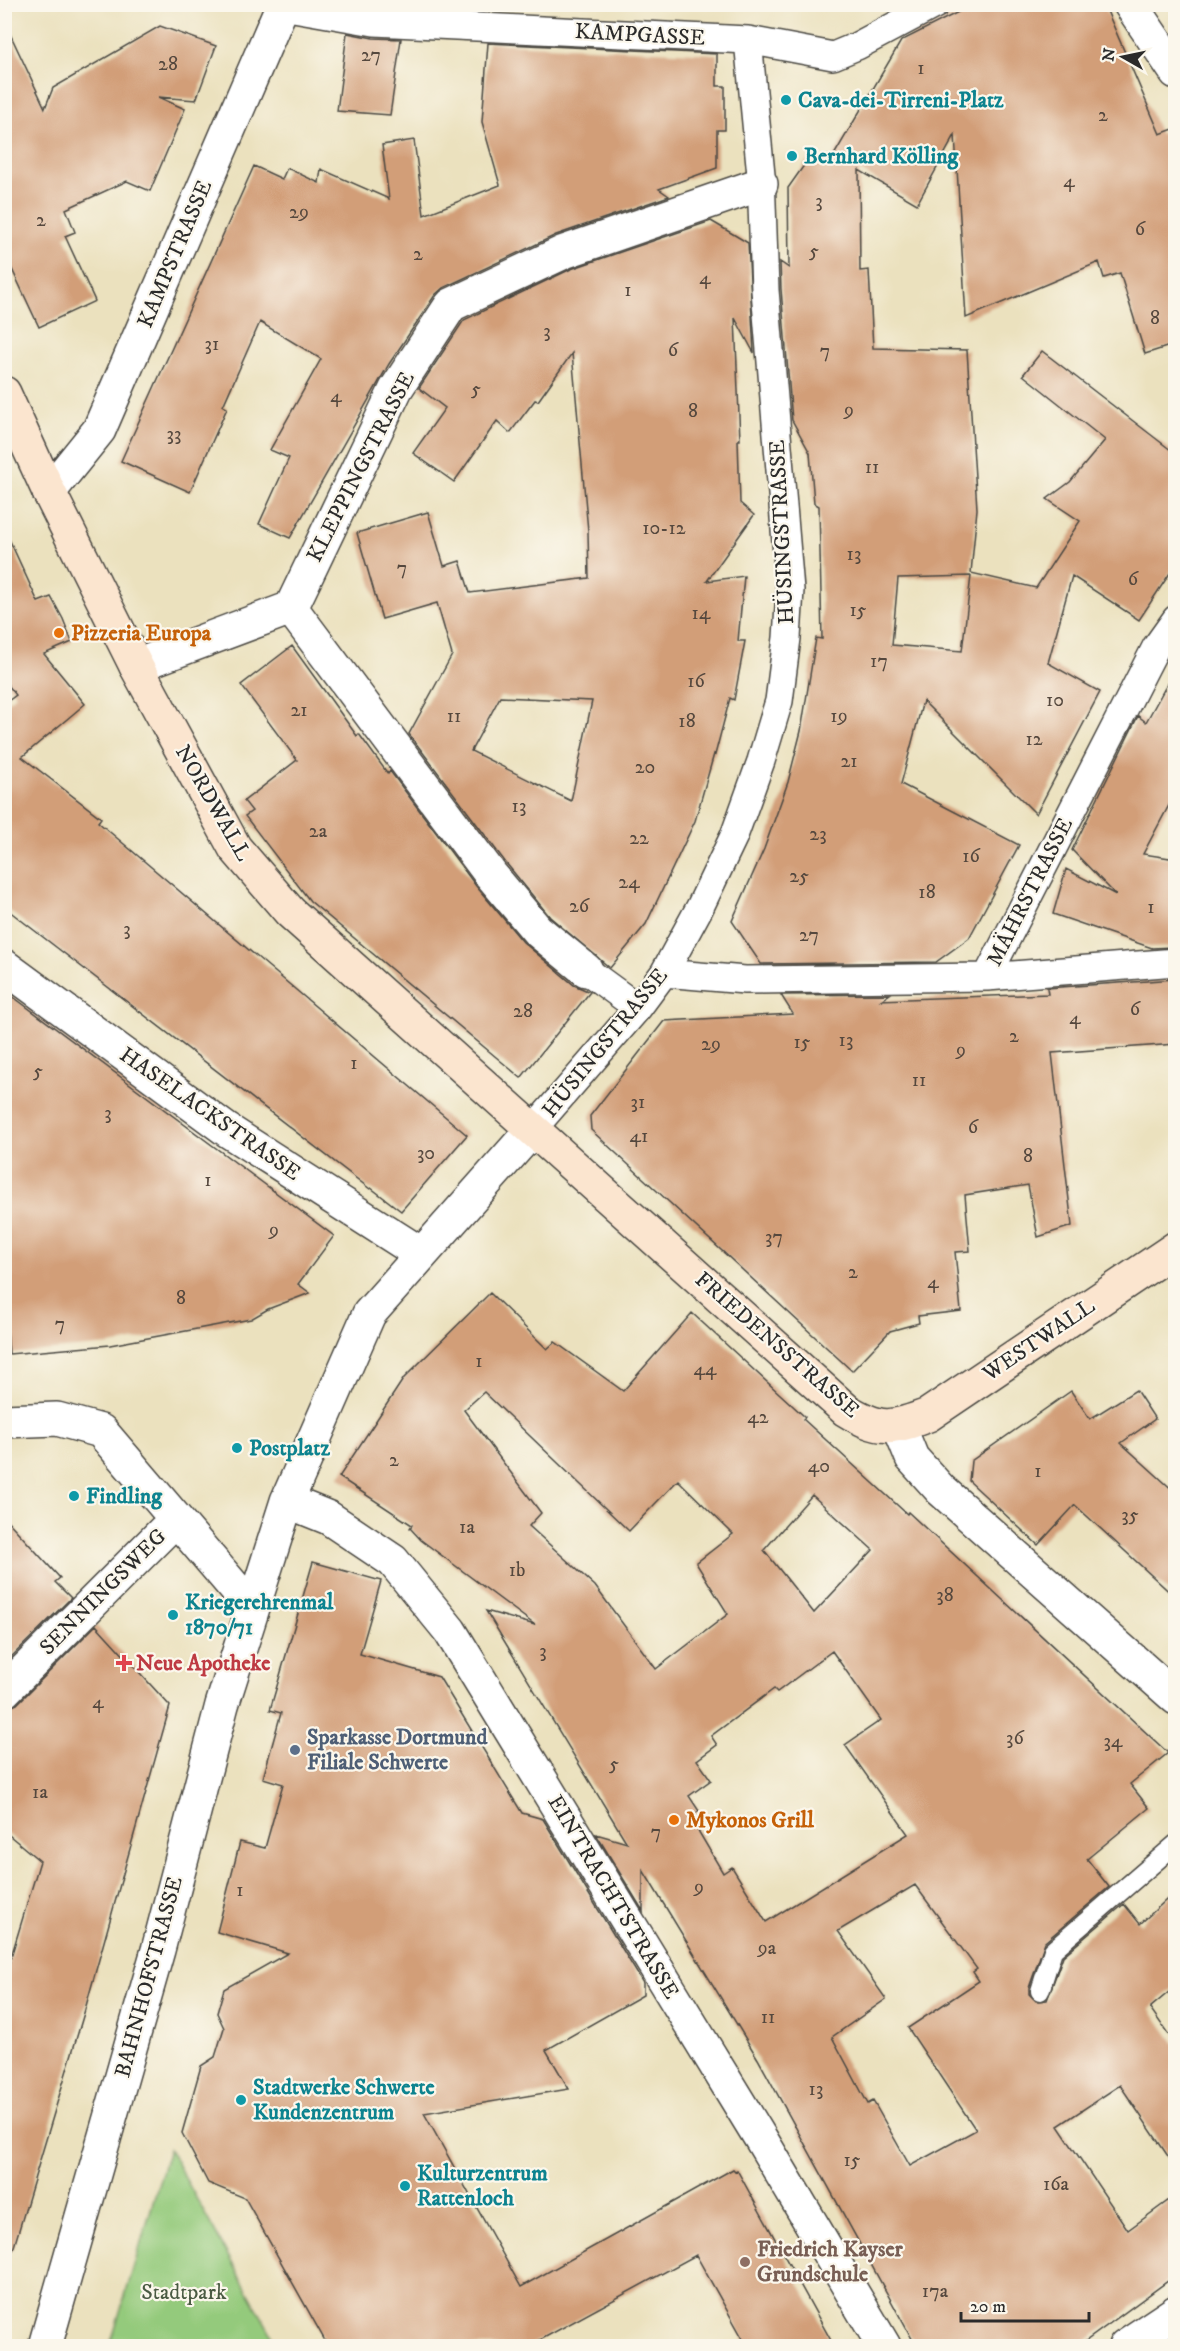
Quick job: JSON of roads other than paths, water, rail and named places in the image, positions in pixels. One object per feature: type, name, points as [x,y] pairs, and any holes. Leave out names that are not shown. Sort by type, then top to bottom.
[{"type":"main road","name":"NORDWALL","points":[[4,393],[49,492],[136,666],[235,848],[290,912],[533,1130]]},
{"type":"main road","name":"FRIEDENSSTRASSE","points":[[533,1130],[846,1410],[863,1421],[899,1426]]},
{"type":"main road","name":"WESTWALL","points":[[899,1426],[928,1415],[1176,1248]]},
{"type":"street","points":[[748,40],[833,56],[857,46],[936,4]]},
{"type":"street","points":[[1130,4],[1176,72]]},
{"type":"street","name":"KAMPGASSE","points":[[282,5],[374,22],[748,40]]},
{"type":"street","name":"KAMPSTRASSE","points":[[49,492],[99,430],[282,5]]},
{"type":"street","name":"HÜSINGSTRASSE","points":[[421,1254],[533,1130],[638,1008],[664,973],[700,907],[738,825],[779,701],[790,590],[765,290],[760,184],[748,40]]},
{"type":"street","name":"KLEPPINGSTRASSE","points":[[291,608],[396,389],[451,305],[564,252],[760,184]]},
{"type":"street","points":[[136,666],[291,608],[491,875],[537,930],[638,1008]]},
{"type":"street","name":"MÄHRSTRASSE","points":[[664,973],[745,980],[987,977],[1156,647],[1176,619]]},
{"type":"street","points":[[987,977],[1176,962]]},
{"type":"street","name":"HASELACKSTRASSE","points":[[4,966],[227,1130],[421,1254]]},
{"type":"street","points":[[252,1608],[287,1501],[369,1314],[421,1254]]},
{"type":"street","points":[[4,1421],[57,1419],[101,1431],[252,1608]]},
{"type":"street","points":[[899,1426],[912,1458],[941,1490],[1176,1698]]},
{"type":"street","name":"EINTRACHTSTRASSE","points":[[287,1501],[329,1518],[393,1561],[450,1631],[755,2129],[884,2346]]},
{"type":"street","name":"SENNINGSWEG","points":[[4,1691],[176,1519]]},
{"type":"street","name":"BAHNHOFSTRASSE","points":[[45,2346],[158,1950],[222,1705],[252,1608]]},
{"type":"street","points":[[1127,2346],[1176,2312]]},
{"type":"lane","points":[[1040,1991],[1053,1950],[1176,1844]]},
{"type":"place","name":"Cava-dei-Tirreni-Platz","points":[[786,100]]},
{"type":"place","name":"Bernhard Kölling","points":[[792,156]]},
{"type":"place","name":"Pizzeria Europa","points":[[59,633]]},
{"type":"place","name":"Postplatz","points":[[237,1448]]},
{"type":"place","name":"Findling","points":[[74,1496]]},
{"type":"place","name":"Kriegerehrenmal 1870/71","points":[[173,1615]]},
{"type":"place","name":"Neue Apotheke","points":[[124,1663]]},
{"type":"place","name":"Sparkasse Dortmund Filiale Schwerte","points":[[295,1750]]},
{"type":"place","name":"Mykonos Grill","points":[[674,1820]]},
{"type":"place","name":"Stadtwerke Schwerte Kundenzentrum","points":[[241,2100]]},
{"type":"place","name":"Kulturzentrum Rattenloch","points":[[405,2186]]},
{"type":"place","name":"Friedrich Kayser Grundschule","points":[[745,2262]]},
{"type":"park label","name":"Stadtpark","points":[[184,2292]]}]
